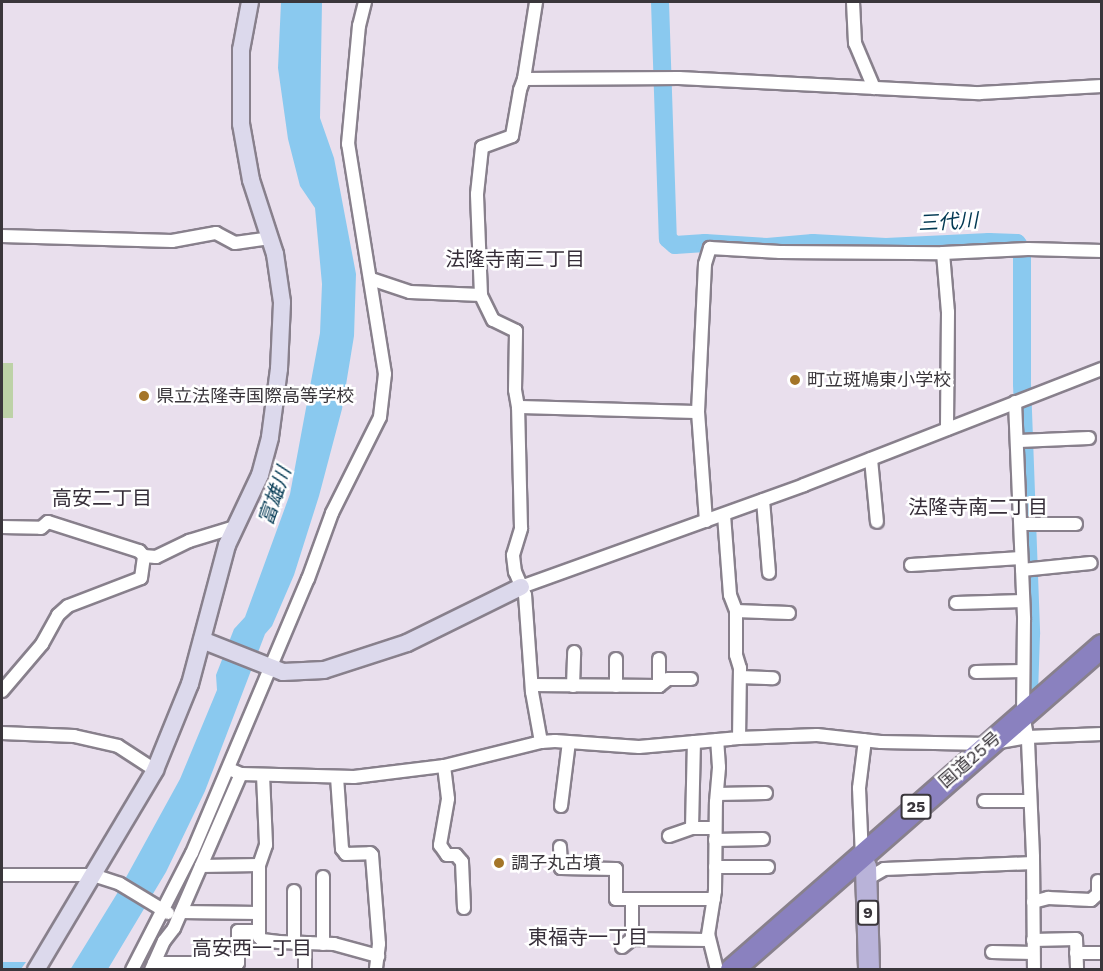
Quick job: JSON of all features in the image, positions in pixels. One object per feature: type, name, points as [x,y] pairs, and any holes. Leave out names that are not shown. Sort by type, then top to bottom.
[{"type":"highway","name":"国道25号","points":[[732,969],[1101,646]]},
{"type":"main road","name":"9","points":[[862,857],[867,879],[869,969]]},
{"type":"street","points":[[36,969],[155,770],[206,642],[227,545],[260,475],[270,437],[279,369],[282,302],[275,254],[251,180],[241,124],[241,50],[250,2]]},
{"type":"street","points":[[259,931],[238,931],[238,963],[152,966],[179,915],[201,866],[269,668],[332,513],[380,417],[385,374],[371,279],[351,176],[348,144],[356,49],[365,2]]},
{"type":"street","points":[[536,2],[512,136],[482,147],[477,194],[481,295],[493,320],[506,324],[516,331],[514,390],[518,407],[521,528],[513,555],[525,595],[532,685],[541,742]]},
{"type":"street","points":[[853,2],[855,43],[874,88]]},
{"type":"street","points":[[524,79],[660,78],[980,93],[1101,86]]},
{"type":"street","points":[[2,236],[172,241],[216,233],[235,243],[270,238]]},
{"type":"street","points":[[706,521],[698,412],[705,264],[710,248],[780,252],[943,253],[1028,249],[1101,250]]},
{"type":"street","points":[[943,253],[948,312],[946,429]]},
{"type":"street","points":[[371,279],[410,292],[481,295]]},
{"type":"street","points":[[206,642],[283,672],[312,672],[347,664],[407,643],[521,587],[724,515],[1101,369]]},
{"type":"street","points":[[1021,399],[1026,524],[1023,714],[1027,737],[1024,801],[1033,862],[1030,949],[1034,969]]},
{"type":"street","points":[[518,407],[698,412]]},
{"type":"street","points":[[1024,440],[1089,438]]},
{"type":"street","points":[[871,459],[877,522]]},
{"type":"street","points":[[763,500],[769,573]]},
{"type":"street","points":[[724,515],[730,595],[736,611],[736,655],[740,677],[739,738]]},
{"type":"street","points":[[2,526],[41,528],[48,522],[156,557],[189,541],[235,526]]},
{"type":"street","points":[[1026,524],[1076,524]]},
{"type":"street","points":[[2,692],[42,644],[58,615],[68,606],[141,578],[144,555]]},
{"type":"street","points":[[911,565],[1024,566],[1091,563]]},
{"type":"street","points":[[956,603],[1023,601]]},
{"type":"street","points":[[736,611],[789,613]]},
{"type":"street","points":[[573,686],[574,652]]},
{"type":"street","points":[[616,659],[616,686]]},
{"type":"street","points":[[658,659],[659,686]]},
{"type":"street","points":[[976,672],[1023,671]]},
{"type":"street","points":[[740,677],[773,678]]},
{"type":"street","points":[[532,685],[659,686],[668,679],[691,679]]},
{"type":"street","points":[[2,733],[74,736],[118,746],[155,770]]},
{"type":"street","points":[[235,771],[263,775],[337,777],[444,766],[541,742],[639,747],[739,738],[817,735],[865,740],[988,744],[1027,737],[1101,734]]},
{"type":"street","points":[[717,740],[714,899],[708,940],[717,969]]},
{"type":"street","points":[[862,857],[859,788],[865,740]]},
{"type":"street","points":[[561,806],[568,742]]},
{"type":"street","points":[[692,828],[694,742]]},
{"type":"street","points":[[444,766],[448,799],[440,845],[447,855],[456,855],[462,862],[464,908]]},
{"type":"street","points":[[132,969],[161,908],[235,771]]},
{"type":"street","points":[[263,775],[266,845],[260,865],[259,937],[262,940],[323,944],[378,956]]},
{"type":"street","points":[[337,777],[342,849],[346,854],[370,853],[372,855],[378,956],[376,969]]},
{"type":"street","points":[[717,794],[766,793]]},
{"type":"street","points":[[984,801],[1024,801]]},
{"type":"street","points":[[669,836],[692,828],[715,834],[763,839]]},
{"type":"street","points":[[560,847],[561,868],[616,869],[616,899],[714,899]]},
{"type":"street","points":[[867,879],[884,869],[1033,862]]},
{"type":"street","points":[[201,866],[260,865]]},
{"type":"street","points":[[715,867],[768,867]]},
{"type":"street","points":[[2,875],[93,874],[179,915],[260,913]]},
{"type":"street","points":[[323,877],[323,944]]},
{"type":"street","points":[[1033,902],[1048,898],[1091,900],[1098,894],[1098,880]]},
{"type":"street","points":[[294,891],[305,969]]},
{"type":"street","points":[[632,899],[627,943],[708,940]]},
{"type":"street","points":[[993,952],[1030,949],[1076,939],[1077,969]]},
{"type":"street","points":[[1076,953],[1101,953]]},
{"type":"green space","points":[[2,363],[13,363],[13,418],[2,418]]},
{"type":"water","points":[[281,2],[322,2],[320,118],[334,158],[356,274],[354,336],[342,409],[319,496],[294,575],[272,626],[265,634],[205,791],[166,872],[108,969],[70,970],[118,892],[180,779],[217,690],[216,675],[234,629],[245,617],[290,494],[320,333],[322,284],[315,208],[300,186],[288,139],[278,68]]},
{"type":"water","points":[[2,962],[26,962],[21,969],[2,970]]},
{"type":"waterway","name":"三代川","points":[[660,2],[668,239],[675,245],[705,243],[767,247],[813,243],[886,247],[989,242],[1017,243],[1022,250],[1022,384],[1031,634],[1029,693]]},
{"type":"place","name":"町立斑鳩東小学校","points":[[795,380]]},
{"type":"place","name":"県立法隆寺国際高等学校","points":[[144,396]]},
{"type":"place","name":"調子丸古墳","points":[[499,863]]},
{"type":"district","name":"法隆寺南三丁目","points":[[515,259]]},
{"type":"district","name":"高安二丁目","points":[[102,498]]},
{"type":"district","name":"法隆寺南二丁目","points":[[978,507]]},
{"type":"district","name":"東福寺一丁目","points":[[588,937]]},
{"type":"district","name":"高安西一丁目","points":[[252,948]]},
{"type":"water label","name":"富雄川","points":[[275,496]]}]
